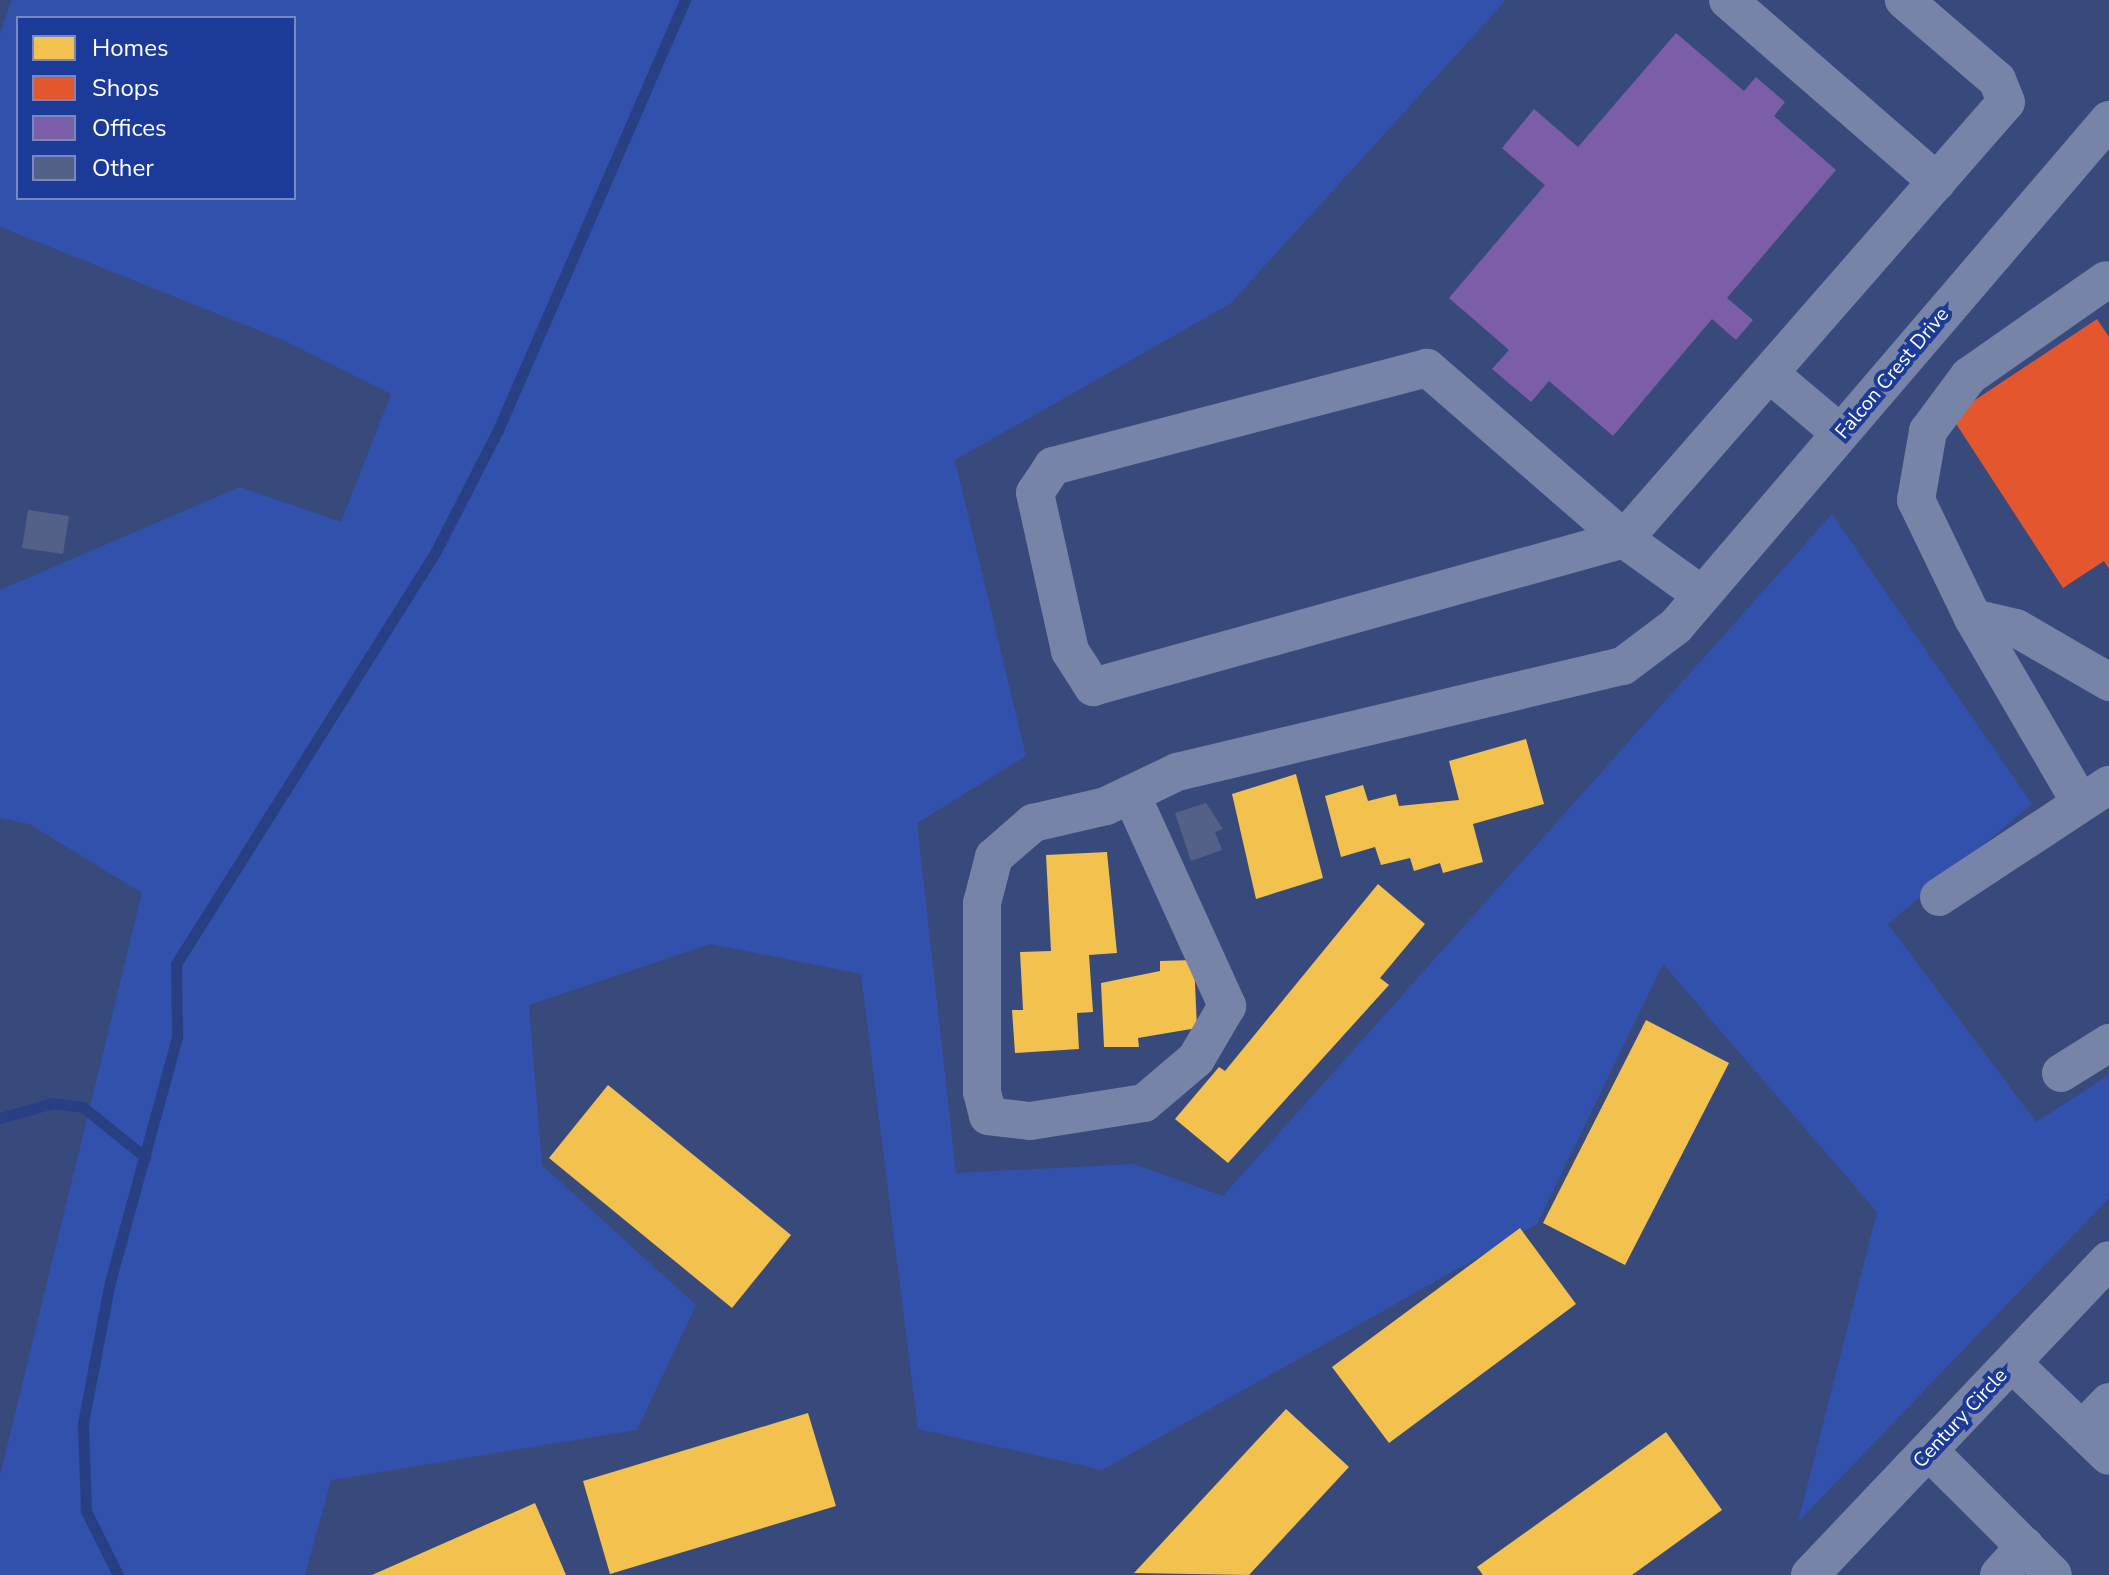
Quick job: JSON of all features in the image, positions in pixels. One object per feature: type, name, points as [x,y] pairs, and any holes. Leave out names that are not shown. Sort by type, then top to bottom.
[{"type":"street","points":[[1728,0],[1937,182]]},
{"type":"street","points":[[1702,595],[1624,539],[1427,368],[1053,466],[1035,493],[1070,651],[1093,687],[1624,539],[2006,102],[1997,80],[1904,0]]},
{"type":"street","name":"Falcon Crest Drive","points":[[1131,794],[1227,1006],[1196,1059],[1144,1103],[1030,1121],[988,1116],[982,1092],[982,903],[994,857],[1033,823],[1131,794],[1177,772],[1623,666],[1676,626],[2109,120]]},
{"type":"street","points":[[1939,897],[2094,794],[1973,618],[1916,500],[1928,431],[1969,376],[2108,281]]},
{"type":"street","points":[[1770,374],[1840,433]]},
{"type":"street","points":[[1973,618],[2016,628],[2109,682]]},
{"type":"street","points":[[2061,1073],[2109,1043]]},
{"type":"street","name":"Century Circle","points":[[1810,1575],[2109,1260]]},
{"type":"street","points":[[2012,1363],[2096,1443],[2109,1402]]},
{"type":"street","points":[[1929,1451],[2053,1575]]},
{"type":"street","points":[[1999,1575],[2025,1546]]},
{"type":"shaded area","points":[[11,0],[1506,0],[1230,304],[955,460],[1026,756],[917,823],[956,1173],[1134,1164],[1223,1196],[1832,514],[2032,804],[1888,924],[2036,1122],[2109,1075],[2109,1198],[1798,1522],[1877,1212],[1663,964],[1537,1224],[1102,1470],[918,1429],[861,974],[710,944],[529,1005],[542,1165],[696,1305],[637,1430],[331,1480],[305,1575],[0,1575],[0,1475],[142,893],[29,824],[0,818],[0,590],[240,487],[341,522],[391,394],[285,341],[0,227],[0,35]]},
{"type":"building: Homes","points":[[1526,739],[1544,804],[1473,824],[1483,862],[1443,873],[1440,863],[1414,871],[1410,858],[1381,865],[1375,847],[1341,857],[1325,796],[1363,785],[1368,801],[1396,794],[1399,806],[1459,800],[1449,761]]},
{"type":"building: Homes","points":[[1296,774],[1323,878],[1256,899],[1232,794]]},
{"type":"building: Homes","points":[[1107,852],[1117,953],[1089,955],[1093,1012],[1077,1013],[1079,1049],[1015,1053],[1012,1010],[1023,1010],[1020,952],[1051,951],[1046,855]]},
{"type":"building: Homes","points":[[1378,884],[1425,924],[1380,978],[1389,985],[1228,1163],[1175,1119],[1219,1067],[1225,1071]]},
{"type":"building: Homes","points":[[1194,960],[1197,1028],[1138,1038],[1139,1047],[1104,1047],[1101,983],[1160,971],[1160,961]]},
{"type":"building: Homes","points":[[1646,1020],[1729,1063],[1625,1265],[1543,1223]]},
{"type":"building: Homes","points":[[608,1085],[791,1235],[732,1308],[549,1158]]},
{"type":"building: Homes","points":[[1520,1228],[1576,1304],[1389,1443],[1332,1367]]},
{"type":"building: Homes","points":[[1286,1409],[1349,1467],[1249,1575],[1134,1573]]},
{"type":"building: Homes","points":[[808,1413],[836,1506],[610,1574],[583,1481]]},
{"type":"building: Homes","points":[[1666,1432],[1722,1510],[1632,1575],[1483,1575],[1477,1567]]},
{"type":"building: Homes","points":[[535,1503],[566,1575],[372,1575]]},
{"type":"building: Shops","points":[[2097,319],[2109,337],[2109,569],[2104,561],[2063,588],[1951,416]]},
{"type":"building: Offices","points":[[1676,33],[1744,91],[1756,77],[1785,102],[1774,116],[1836,170],[1727,298],[1753,320],[1736,340],[1712,319],[1613,436],[1549,381],[1531,402],[1492,369],[1509,350],[1449,298],[1545,185],[1502,148],[1534,109],[1578,147]]},
{"type":"building: Other","points":[[28,510],[69,516],[63,554],[22,548]]},
{"type":"building: Other","points":[[1206,803],[1223,829],[1215,832],[1222,850],[1191,861],[1175,813]]},
{"type":"waterway","points":[[118,1575],[86,1511],[83,1423],[110,1282],[177,1037],[176,964],[436,551],[498,430],[685,0]]},
{"type":"waterway","points":[[0,1118],[53,1103],[83,1107],[145,1157]]}]
